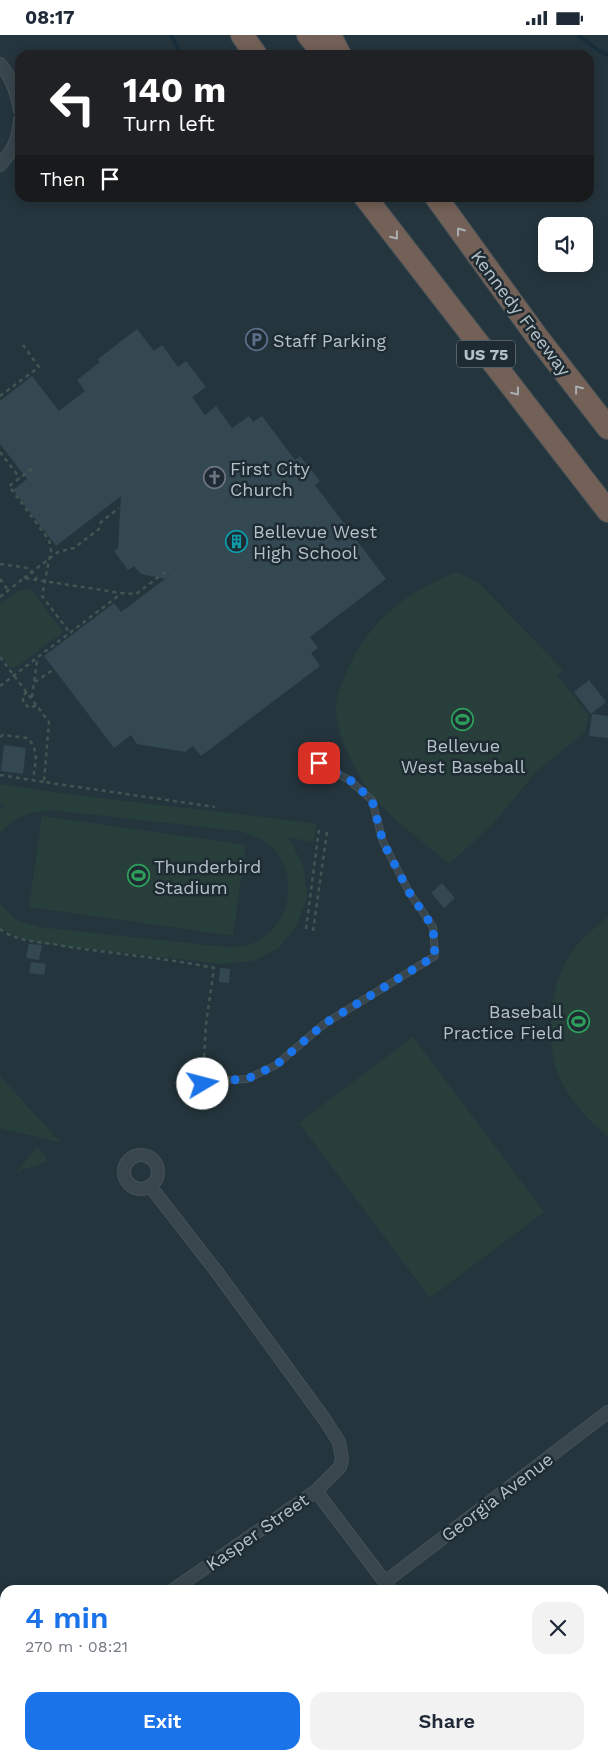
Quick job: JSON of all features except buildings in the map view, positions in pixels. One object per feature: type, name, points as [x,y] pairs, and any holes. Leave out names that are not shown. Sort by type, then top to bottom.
[{"type":"highway","points":[[242,35],[252,50]]},
{"type":"highway","points":[[308,35],[321,50]]},
{"type":"highway","points":[[330,35],[338,50]]},
{"type":"highway","name":"US 75","points":[[369,202],[608,511]]},
{"type":"highway","name":"Kennedy Freeway","points":[[440,202],[535,334],[608,428]]},
{"type":"street","points":[[0,64],[15,87]]},
{"type":"street","points":[[0,165],[12,152],[15,143]]},
{"type":"street","name":"Kasper Street","points":[[150,1186],[217,1272],[339,1441],[342,1459],[340,1467],[316,1491],[180,1585]]},
{"type":"street","name":"Georgia Avenue","points":[[389,1585],[608,1412]]},
{"type":"street","points":[[316,1491],[387,1585]]},
{"type":"lane","points":[[187,1088],[216,1081],[247,1079],[276,1065],[324,1024],[435,956],[433,927],[409,892],[383,842],[372,800],[349,779],[319,763]]},
{"type":"path","points":[[0,396],[39,367],[23,345]]},
{"type":"path","points":[[0,452],[20,478]]},
{"type":"path","points":[[32,469],[9,486],[49,540],[51,550],[42,596],[70,633]]},
{"type":"path","points":[[0,597],[58,552],[74,548],[99,529],[101,521],[119,508]]},
{"type":"path","points":[[0,564],[28,568],[38,580]]},
{"type":"path","points":[[24,578],[136,594],[169,569]]},
{"type":"path","points":[[0,579],[8,590]]},
{"type":"path","points":[[0,686],[122,593]]},
{"type":"path","points":[[0,657],[49,722],[44,782]]},
{"type":"path","points":[[32,699],[37,661],[35,659]]},
{"type":"path","points":[[34,683],[54,669]]},
{"type":"path","points":[[27,692],[23,695],[23,703],[30,708],[37,705]]},
{"type":"path","points":[[0,737],[3,735],[28,738],[32,743],[36,751],[33,780]]},
{"type":"path","points":[[0,775],[215,807]]},
{"type":"path","points":[[306,929],[319,829]]},
{"type":"path","points":[[313,931],[327,832]]},
{"type":"path","points":[[0,929],[18,939],[181,961],[214,968],[206,1025],[203,1084]]},
{"type":"green space","name":"Bellevue West Baseball","points":[[457,572],[478,582],[563,670],[557,675],[589,715],[585,732],[537,771],[492,825],[449,864],[388,813],[371,793],[359,775],[344,745],[338,724],[336,703],[338,693],[355,655],[377,624],[405,599],[438,580]]},
{"type":"green space","points":[[31,589],[63,632],[18,666],[10,668],[0,654],[0,604],[18,591]]},
{"type":"green space","points":[[0,784],[316,824],[314,842],[285,837],[291,842],[304,868],[307,897],[297,925],[279,948],[253,961],[223,964],[36,943],[9,934],[0,926],[0,904],[17,920],[39,927],[225,947],[245,946],[261,939],[280,920],[286,907],[288,880],[285,867],[274,849],[261,839],[240,831],[51,810],[22,816],[11,823],[0,834],[0,809],[6,806],[0,804]]},
{"type":"green space","name":"Thunderbird Stadium","points":[[42,816],[246,845],[233,936],[29,907]]},
{"type":"green space","name":"Baseball Practice Field","points":[[608,917],[608,1137],[584,1114],[565,1088],[553,1055],[551,1017],[553,998],[565,963],[582,940]]},
{"type":"green space","points":[[413,1037],[544,1212],[430,1298],[299,1123]]},
{"type":"green space","points":[[0,1076],[61,1143],[0,1128]]},
{"type":"green space","points":[[37,1147],[45,1155],[47,1162],[16,1172]]},
{"type":"waterway","points":[[171,35],[179,50]]},
{"type":"waterway","points":[[578,35],[608,55]]},
{"type":"place","name":"Staff Parking","points":[[257,340]]},
{"type":"place","name":"First City Church","points":[[214,478]]},
{"type":"place","name":"Bellevue West High School","points":[[237,541]]},
{"type":"place","name":"Bellevue West Baseball","points":[[463,720]]},
{"type":"place","name":"Thunderbird Stadium","points":[[138,876]]},
{"type":"place","name":"Baseball Practice Field","points":[[579,1021]]},
{"type":"route","points":[[203,1084],[216,1081],[247,1079],[276,1065],[324,1024],[435,956],[433,927],[409,892],[383,842],[372,800],[349,779],[319,763]]}]
